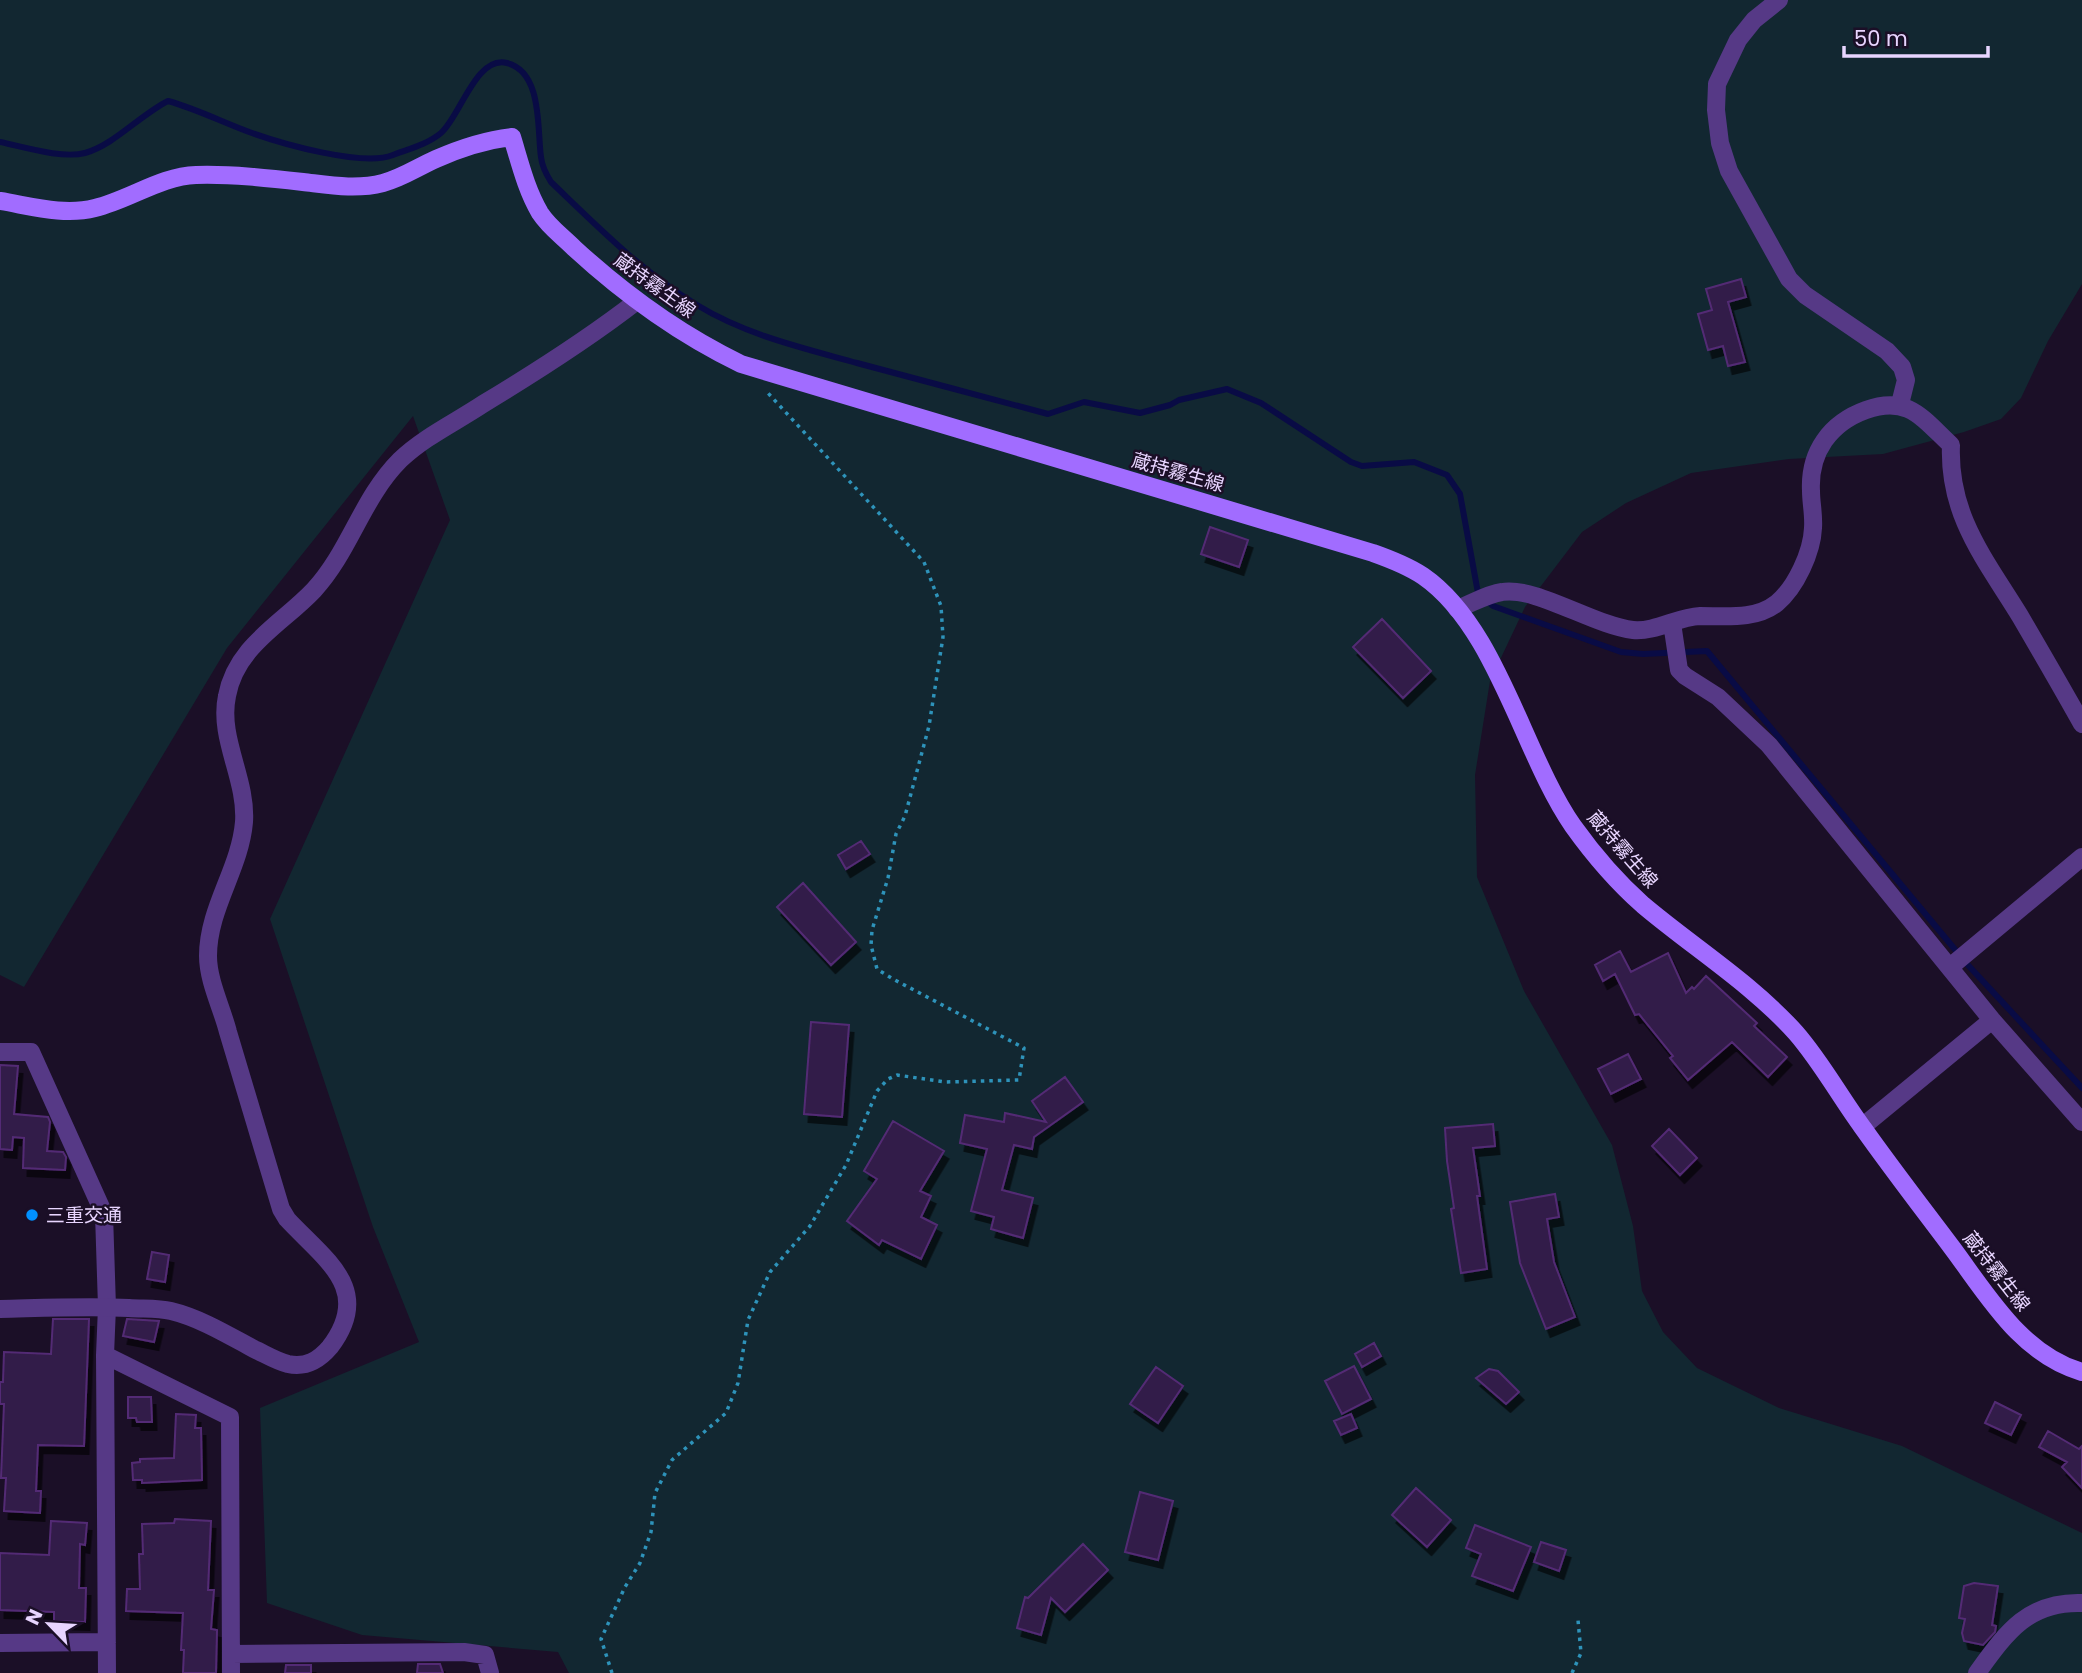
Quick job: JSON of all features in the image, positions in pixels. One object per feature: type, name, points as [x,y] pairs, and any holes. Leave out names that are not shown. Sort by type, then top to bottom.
[{"type":"main road","name":"蔵持霧生線","points":[[0,201],[79,211],[113,202],[184,176],[200,175],[267,178],[350,187],[367,186],[398,178],[468,146],[490,139],[512,137],[524,179],[541,215],[552,228],[601,273],[637,301],[706,347],[741,364],[1373,553],[1423,576],[1463,607],[1516,710],[1551,788],[1573,826],[1621,884],[1772,1008],[1816,1058],[1862,1127],[1999,1311],[2047,1358],[2082,1373]]},
{"type":"street","points":[[1779,0],[1754,20],[1738,40],[1717,84],[1716,110],[1720,143],[1729,172],[1789,279],[1805,295],[1887,351],[1902,367],[1906,380],[1900,404]]},
{"type":"street","points":[[0,1309],[107,1307],[172,1311],[275,1360],[300,1366],[312,1363],[323,1355],[342,1328],[349,1305],[345,1286],[338,1274],[281,1209],[209,967],[212,922],[241,841],[244,825],[244,801],[225,722],[227,693],[238,664],[247,651],[302,602],[328,573],[348,542],[373,492],[403,458],[426,440],[606,325],[637,301]]},
{"type":"street","points":[[1463,607],[1499,592],[1521,593],[1595,620],[1634,630],[1673,630],[1695,616],[1747,615],[1758,612],[1778,602],[1797,575],[1812,538],[1814,528],[1811,478],[1813,464],[1823,439],[1835,427],[1858,413],[1888,404],[1900,404],[1913,411],[1951,445],[1954,492],[1966,526],[1987,566],[2037,645],[2082,724]]},
{"type":"street","points":[[1673,630],[1676,662],[1685,676],[1718,696],[1769,745],[1953,965],[1992,1020],[2082,1122]]},
{"type":"street","points":[[1953,965],[2082,857]]},
{"type":"street","points":[[1862,1127],[1992,1020]]},
{"type":"street","points":[[0,1052],[31,1052],[104,1214],[107,1307],[107,1673]]},
{"type":"street","points":[[105,1355],[230,1416],[231,1673]]},
{"type":"street","points":[[1977,1673],[2005,1636],[2032,1613],[2054,1604],[2082,1603]]},
{"type":"street","points":[[0,1643],[107,1642]]},
{"type":"street","points":[[231,1654],[464,1652],[485,1655],[490,1673]]},
{"type":"path","points":[[612,1673],[601,1639],[625,1587],[640,1563],[651,1532],[655,1493],[672,1460],[726,1413],[738,1383],[748,1320],[770,1272],[810,1226],[846,1165],[877,1091],[888,1079],[897,1075],[945,1082],[1019,1080],[1024,1048],[877,969],[871,945],[872,930],[888,878],[896,834],[905,816],[929,726],[943,637],[941,606],[924,562],[741,364]]},
{"type":"path","points":[[1572,1673],[1581,1653],[1578,1620]]},
{"type":"shaded area","points":[[0,0],[2082,0],[2082,284],[2048,341],[2021,398],[2001,419],[1883,454],[1789,459],[1691,473],[1626,503],[1582,532],[1525,607],[1490,681],[1475,775],[1477,877],[1524,991],[1612,1145],[1633,1226],[1642,1291],[1663,1332],[1697,1368],[1779,1408],[1902,1446],[2082,1533],[2082,1673],[569,1673],[558,1652],[362,1635],[267,1603],[260,1408],[419,1342],[373,1227],[270,919],[450,520],[413,416],[227,648],[24,987],[0,975]]},
{"type":"building","points":[[1741,279],[1746,297],[1728,302],[1745,362],[1728,366],[1723,346],[1708,350],[1698,314],[1712,310],[1706,289]]},
{"type":"building","points":[[1210,527],[1248,540],[1239,567],[1201,554]]},
{"type":"building","points":[[1382,619],[1431,671],[1403,698],[1353,647]]},
{"type":"building","points":[[861,841],[870,854],[846,869],[838,855]]},
{"type":"building","points":[[803,883],[856,942],[831,965],[777,907]]},
{"type":"building","points":[[1620,951],[1631,972],[1668,953],[1686,993],[1692,987],[1694,989],[1706,976],[1757,1023],[1754,1026],[1787,1057],[1768,1077],[1732,1042],[1688,1080],[1670,1058],[1673,1056],[1639,1014],[1635,1015],[1615,974],[1603,981],[1595,965]]},
{"type":"building","points":[[811,1022],[849,1025],[842,1117],[804,1114]]},
{"type":"building","points":[[1628,1054],[1641,1079],[1611,1094],[1598,1069]]},
{"type":"building","points":[[0,1065],[18,1066],[14,1114],[48,1117],[50,1122],[47,1151],[63,1152],[66,1157],[65,1170],[23,1168],[24,1138],[13,1137],[12,1150],[0,1149]]},
{"type":"building","points":[[1065,1077],[1083,1102],[1034,1137],[1032,1149],[1014,1145],[1002,1190],[1033,1198],[1023,1238],[991,1229],[994,1217],[971,1211],[987,1149],[960,1143],[965,1115],[1004,1122],[1005,1113],[1046,1122],[1032,1101]]},
{"type":"building","points":[[893,1121],[944,1151],[920,1191],[931,1196],[921,1217],[937,1225],[921,1259],[882,1240],[879,1245],[847,1221],[877,1179],[864,1171]]},
{"type":"building","points":[[1493,1124],[1495,1146],[1473,1148],[1487,1269],[1461,1273],[1451,1209],[1454,1208],[1445,1128]]},
{"type":"building","points":[[1669,1129],[1697,1158],[1680,1175],[1652,1146]]},
{"type":"building","points":[[1555,1194],[1559,1217],[1547,1219],[1554,1262],[1575,1317],[1546,1329],[1520,1263],[1510,1202]]},
{"type":"building","points":[[152,1252],[169,1255],[165,1282],[147,1279]]},
{"type":"building","points":[[53,1319],[89,1319],[84,1446],[38,1445],[36,1491],[41,1491],[40,1513],[4,1511],[6,1478],[1,1478],[4,1404],[0,1404],[0,1382],[3,1382],[4,1352],[51,1354]]},
{"type":"building","points":[[127,1319],[159,1321],[154,1342],[123,1336]]},
{"type":"building","points":[[1374,1343],[1381,1356],[1362,1367],[1355,1354]]},
{"type":"building","points":[[1354,1366],[1371,1399],[1342,1414],[1325,1381]]},
{"type":"building","points":[[1156,1367],[1183,1386],[1158,1423],[1130,1404]]},
{"type":"building","points":[[1489,1369],[1498,1371],[1519,1392],[1506,1404],[1476,1378]]},
{"type":"building","points":[[128,1397],[151,1397],[152,1422],[137,1422],[136,1418],[128,1418]]},
{"type":"building","points":[[1995,1402],[2021,1415],[2011,1435],[1985,1423]]},
{"type":"building","points":[[176,1414],[196,1415],[195,1428],[201,1428],[202,1480],[142,1483],[142,1480],[133,1480],[132,1463],[140,1462],[140,1459],[174,1458]]},
{"type":"building","points":[[1351,1414],[1357,1428],[1341,1435],[1334,1421]]},
{"type":"building","points":[[2048,1431],[2079,1449],[2082,1446],[2082,1488],[2062,1467],[2067,1462],[2039,1447]]},
{"type":"building","points":[[1416,1488],[1451,1520],[1427,1547],[1392,1515]]},
{"type":"building","points":[[1140,1492],[1173,1501],[1158,1560],[1125,1552]]},
{"type":"building","points":[[175,1519],[211,1521],[208,1590],[214,1590],[211,1629],[217,1630],[216,1673],[183,1673],[183,1613],[126,1611],[127,1589],[140,1589],[142,1524],[174,1523]]},
{"type":"building","points":[[51,1521],[87,1523],[85,1545],[80,1544],[79,1588],[86,1588],[85,1622],[54,1621],[54,1612],[0,1610],[0,1553],[49,1555]]},
{"type":"building","points":[[1475,1525],[1531,1547],[1513,1591],[1472,1576],[1481,1554],[1466,1548]]},
{"type":"building","points":[[1541,1542],[1566,1550],[1559,1571],[1534,1562]]},
{"type":"building","points":[[1083,1544],[1108,1570],[1065,1612],[1051,1598],[1041,1635],[1017,1628],[1025,1597],[1028,1598]]},
{"type":"building","points":[[1974,1583],[1998,1586],[1992,1625],[1996,1626],[1995,1632],[1983,1645],[1964,1641],[1962,1633],[1965,1619],[1959,1618],[1964,1586]]},
{"type":"building","points":[[418,1664],[440,1664],[443,1673],[417,1673]]},
{"type":"building","points":[[286,1665],[311,1665],[311,1673],[285,1673]]},
{"type":"waterway","points":[[0,142],[65,155],[85,153],[117,137],[168,101],[283,143],[323,153],[380,158],[436,137],[448,125],[486,68],[496,63],[507,63],[519,69],[533,90],[542,161],[551,182],[657,278],[697,305],[735,325],[796,346],[1048,414],[1084,402],[1140,413],[1179,400],[1227,389],[1261,403],[1351,462],[1362,466],[1414,462],[1447,475],[1460,494],[1478,593],[1493,606],[1621,652],[1643,654],[1707,651],[1967,964],[2082,1088]]},
{"type":"place","name":"三重交通","points":[[32,1215]]}]
